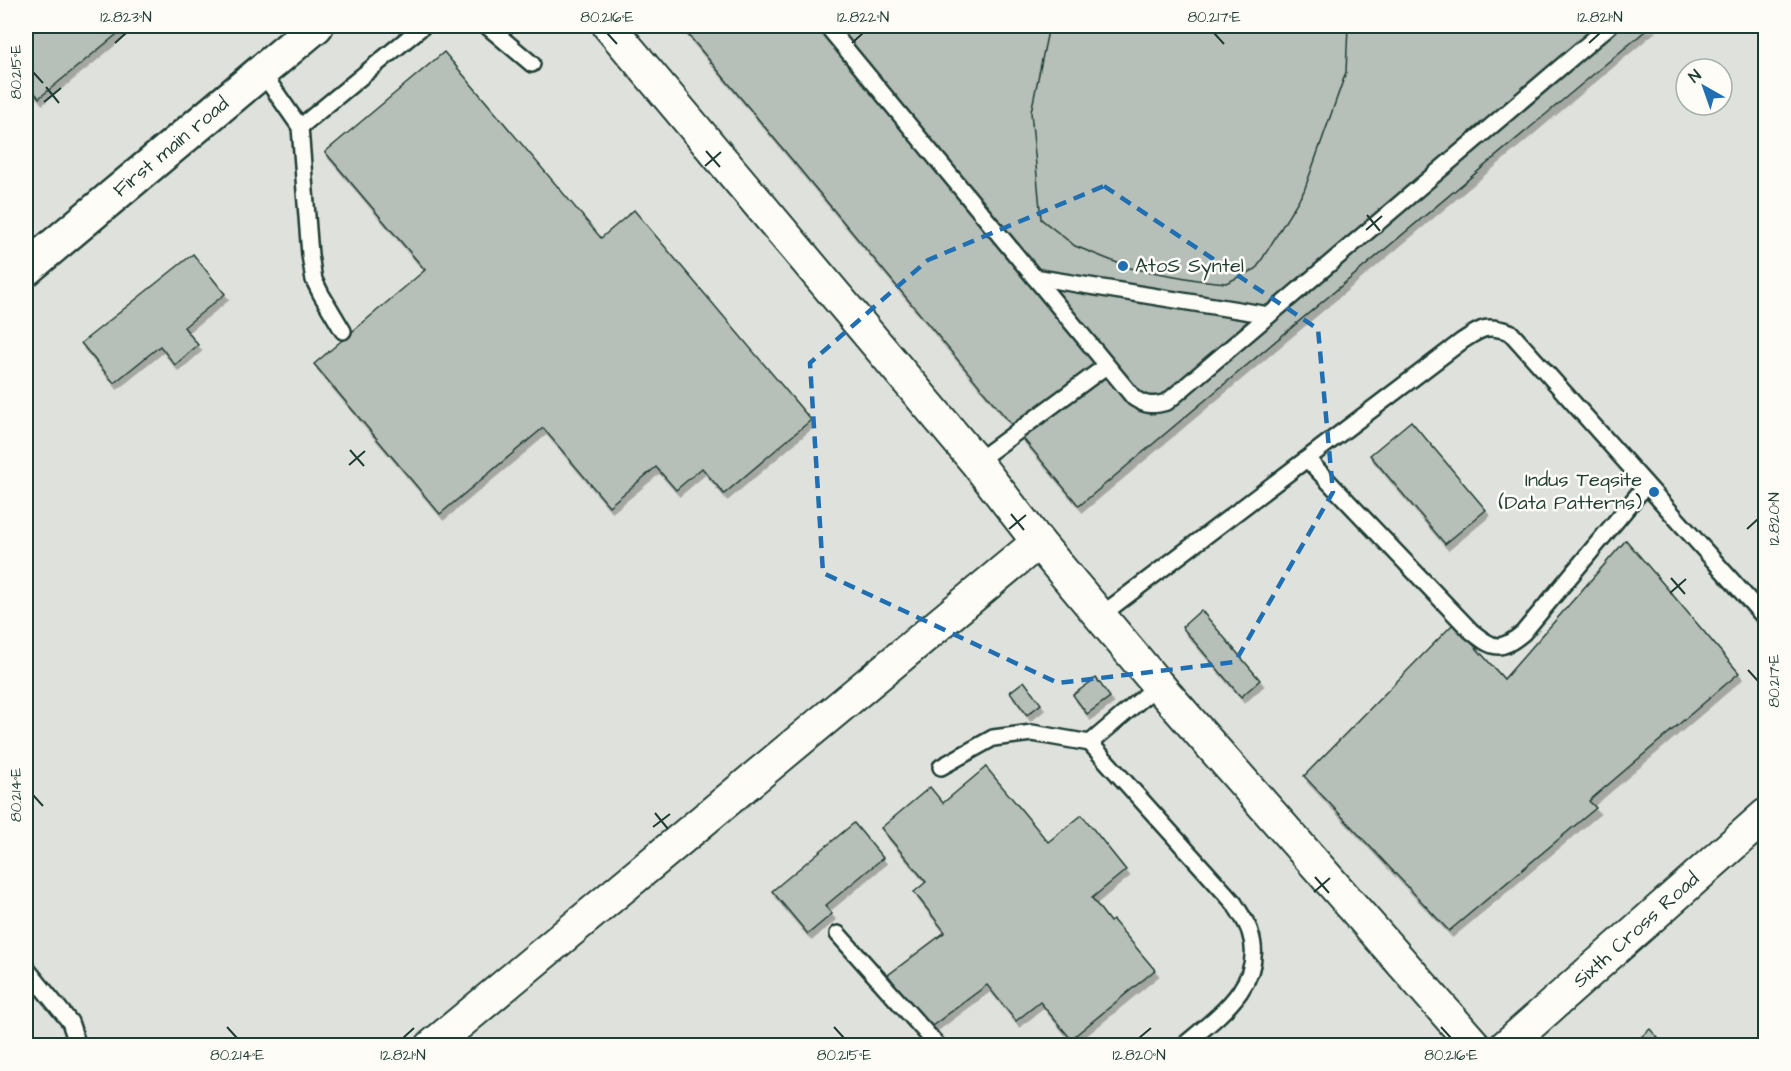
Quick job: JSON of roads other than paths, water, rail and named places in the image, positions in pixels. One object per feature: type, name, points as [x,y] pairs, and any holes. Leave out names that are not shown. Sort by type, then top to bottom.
[{"type":"street","name":"First main road","points":[[26,269],[316,26]]},
{"type":"street","points":[[609,26],[976,462],[1038,542],[1158,685],[1475,1046]]},
{"type":"street","points":[[432,1046],[1038,542]]},
{"type":"street","name":"Sixth Cross Road","points":[[1506,1046],[1766,815]]},
{"type":"lane","points":[[300,127],[423,26]]},
{"type":"lane","points":[[487,26],[532,64]]},
{"type":"lane","points":[[827,26],[1106,366],[1143,405],[1167,402],[1609,26]]},
{"type":"lane","points":[[261,71],[300,127],[314,280],[343,332]]},
{"type":"lane","points":[[1034,277],[1269,315]]},
{"type":"lane","points":[[1100,616],[1462,341],[1481,328],[1492,326],[1510,332],[1766,619]]},
{"type":"lane","points":[[976,462],[1106,366]]},
{"type":"lane","points":[[1307,459],[1471,631],[1487,644],[1501,646],[1512,642],[1523,633],[1646,485]]},
{"type":"lane","points":[[1090,743],[1158,685]]},
{"type":"lane","points":[[941,767],[993,738],[1032,733],[1090,743],[1234,903],[1250,932],[1253,955],[1247,982],[1231,1004],[1183,1046]]},
{"type":"lane","points":[[838,934],[938,1046]]},
{"type":"lane","points":[[26,968],[70,1022],[78,1046]]},
{"type":"place","name":"AtoS Syntel","points":[[1123,266]]},
{"type":"place","name":"Indus Teqsite (Data Patterns)","points":[[1654,492]]}]
